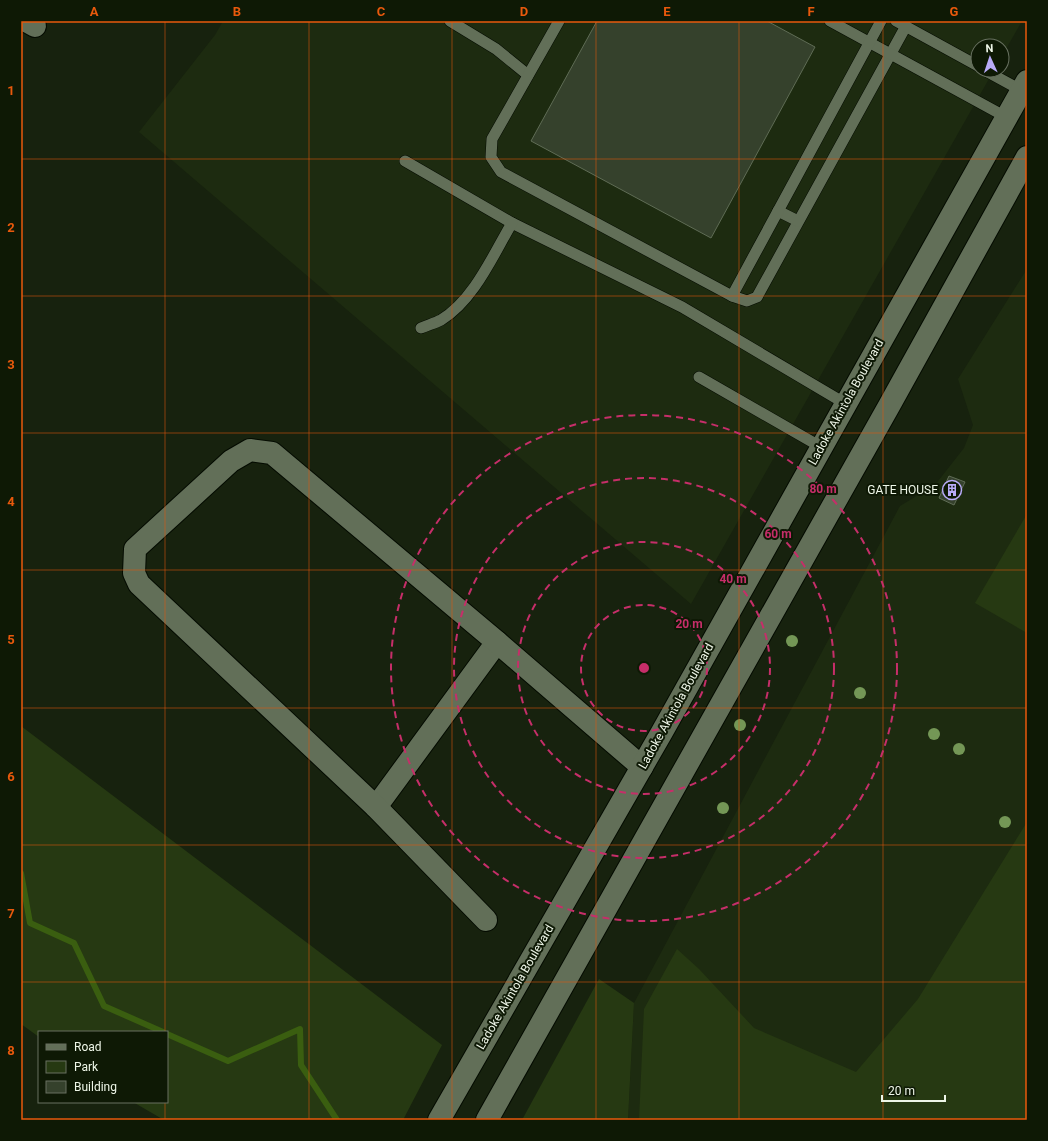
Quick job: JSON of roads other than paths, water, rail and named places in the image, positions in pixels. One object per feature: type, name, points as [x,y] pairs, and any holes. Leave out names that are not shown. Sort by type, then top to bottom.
[{"type":"street","name":"Ladoke Akintola Boulevard","points":[[439,1120],[642,767],[1024,86]]},
{"type":"street","points":[[487,1120],[889,406],[1027,157]]},
{"type":"street","points":[[486,920],[376,807],[139,584],[134,573],[135,549],[231,461],[250,450],[272,453],[497,642],[642,767]]},
{"type":"street","points":[[376,807],[497,642]]},
{"type":"lane","points":[[450,21],[496,49],[528,75]]},
{"type":"lane","points":[[559,21],[492,139],[491,157],[501,172],[732,296],[747,301],[756,297],[890,54],[901,24],[970,62]]},
{"type":"lane","points":[[830,21],[1006,117]]},
{"type":"lane","points":[[732,296],[881,21]]},
{"type":"lane","points":[[1004,78],[1024,86]]},
{"type":"lane","points":[[406,161],[512,223],[682,307],[846,404]]},
{"type":"lane","points":[[778,211],[798,221]]},
{"type":"lane","points":[[421,328],[440,320],[453,312],[471,293],[512,223]]},
{"type":"lane","points":[[699,377],[822,447]]},
{"type":"waterway","points":[[21,873],[30,923],[74,943],[104,1006],[161,1031]]},
{"type":"waterway","points":[[168,1034],[228,1061],[300,1029],[301,1065],[337,1120]]},
{"type":"place","name":"GATE HOUSE","points":[[952,490]]}]
